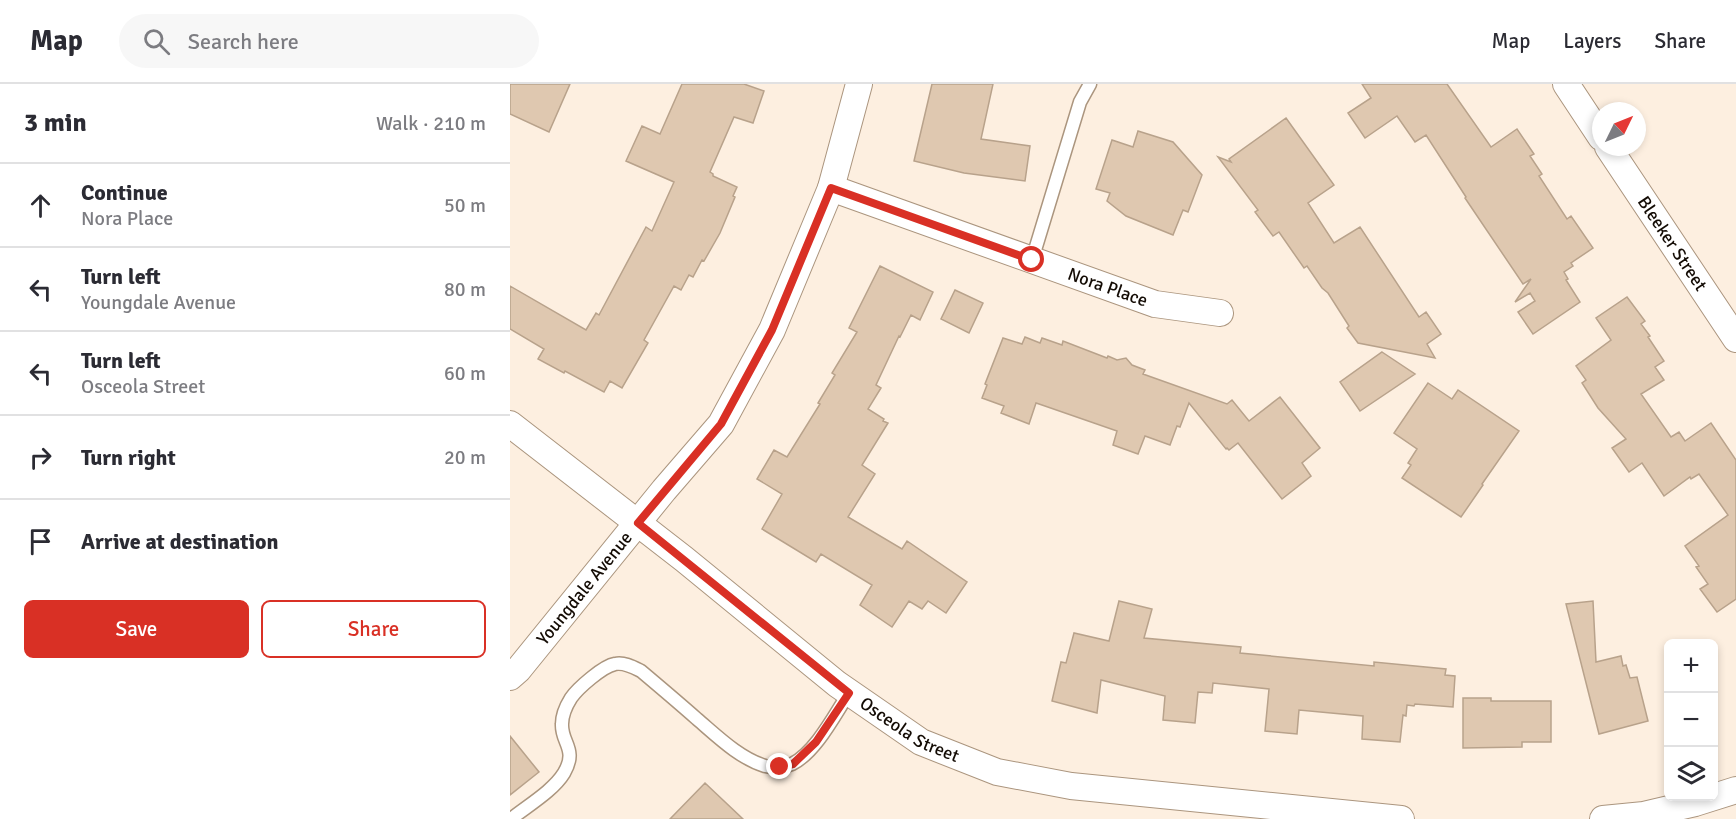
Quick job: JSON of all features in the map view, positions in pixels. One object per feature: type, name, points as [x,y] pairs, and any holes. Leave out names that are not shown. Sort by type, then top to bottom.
[{"type":"street","name":"Youngdale Avenue","points":[[510,677],[721,424],[772,330],[831,188],[859,84]]},
{"type":"street","points":[[1566,84],[1592,123]]},
{"type":"street","name":"Bleeker Street","points":[[1614,156],[1736,339]]},
{"type":"street","name":"Nora Place","points":[[831,188],[1155,304],[1220,313]]},
{"type":"street","name":"Osceola Street","points":[[510,424],[638,523],[849,693],[921,742],[997,772],[1071,786],[1401,819]]},
{"type":"street","points":[[1603,819],[1644,815],[1736,790]]},
{"type":"lane","points":[[1032,260],[1080,102],[1090,84]]},
{"type":"lane","points":[[511,819],[554,785],[564,773],[570,759],[561,727],[564,712],[572,698],[607,667],[616,664],[629,665],[641,671],[726,744],[751,759],[773,767],[793,764],[805,754],[816,742],[849,693]]},
{"type":"building","points":[[510,84],[570,84],[549,132],[510,114]]},
{"type":"building","points":[[682,84],[744,84],[764,91],[753,123],[734,117],[710,172],[713,176],[737,187],[720,233],[693,277],[689,275],[681,290],[674,286],[644,340],[648,343],[622,388],[610,381],[604,392],[538,359],[544,349],[510,329],[510,286],[586,330],[596,313],[599,315],[646,227],[652,231],[674,182],[626,161],[642,126],[660,134]]},
{"type":"building","points":[[932,84],[993,84],[981,139],[1030,146],[1025,181],[964,173],[914,161]]},
{"type":"building","points":[[1362,84],[1447,84],[1491,147],[1517,129],[1534,154],[1530,156],[1542,174],[1539,176],[1567,219],[1571,216],[1593,248],[1571,263],[1573,266],[1564,272],[1568,279],[1566,280],[1580,302],[1533,334],[1518,312],[1535,301],[1530,293],[1515,302],[1531,279],[1523,284],[1426,135],[1415,142],[1397,116],[1365,138],[1348,113],[1371,98]]},
{"type":"building","points":[[1286,118],[1334,185],[1308,203],[1334,243],[1360,227],[1419,317],[1426,312],[1441,334],[1427,344],[1435,358],[1358,343],[1328,293],[1307,266],[1304,268],[1279,232],[1273,236],[1255,212],[1258,210],[1218,157],[1231,162],[1229,159]]},
{"type":"building","points":[[1138,131],[1173,142],[1202,175],[1188,212],[1183,210],[1173,235],[1126,216],[1107,201],[1110,193],[1096,189],[1112,140],[1133,147]]},
{"type":"building","points":[[880,266],[933,292],[920,320],[911,315],[876,385],[881,388],[868,409],[888,423],[862,465],[875,474],[848,517],[902,549],[907,541],[967,582],[946,613],[928,601],[922,609],[909,601],[892,627],[860,605],[872,585],[821,554],[816,562],[762,529],[782,494],[757,479],[774,450],[787,457],[820,404],[818,403],[835,375],[832,373],[857,332],[849,328]]},
{"type":"building","points":[[955,290],[983,303],[969,333],[941,319]]},
{"type":"building","points":[[1627,297],[1645,321],[1641,324],[1664,361],[1655,367],[1664,380],[1641,394],[1671,437],[1679,432],[1685,441],[1711,423],[1736,460],[1736,599],[1717,612],[1700,589],[1708,584],[1685,546],[1728,515],[1699,474],[1691,479],[1690,477],[1664,496],[1642,463],[1629,472],[1612,448],[1626,439],[1598,408],[1582,383],[1586,380],[1576,366],[1611,340],[1596,318]]},
{"type":"building","points":[[1025,337],[1040,343],[1042,338],[1062,345],[1063,341],[1107,358],[1108,356],[1117,360],[1126,358],[1132,365],[1145,370],[1143,374],[1227,404],[1232,400],[1249,421],[1280,397],[1320,448],[1302,463],[1311,476],[1282,499],[1238,443],[1229,450],[1226,449],[1189,403],[1170,445],[1145,436],[1138,454],[1113,445],[1117,431],[1036,403],[1029,424],[1001,413],[1004,406],[982,398],[987,385],[985,384],[1003,338],[1022,344]]},
{"type":"building","points":[[1382,352],[1415,374],[1360,411],[1340,382]]},
{"type":"building","points":[[1428,383],[1452,399],[1458,390],[1519,431],[1461,517],[1402,478],[1411,465],[1408,463],[1417,449],[1394,433]]},
{"type":"building","points":[[1119,601],[1152,609],[1144,638],[1241,647],[1240,653],[1374,666],[1374,662],[1446,669],[1445,675],[1455,676],[1453,707],[1407,705],[1406,716],[1403,715],[1400,742],[1362,739],[1363,716],[1299,710],[1297,734],[1265,731],[1269,689],[1213,683],[1212,693],[1198,692],[1195,723],[1163,720],[1165,696],[1101,680],[1097,713],[1052,701],[1061,662],[1066,663],[1074,633],[1109,641]]},
{"type":"building","points":[[1593,601],[1596,662],[1621,656],[1623,666],[1626,665],[1630,678],[1637,677],[1648,721],[1599,734],[1566,604]]},
{"type":"building","points":[[1463,698],[1491,698],[1491,701],[1551,701],[1551,742],[1522,742],[1522,747],[1463,748]]},
{"type":"building","points":[[510,736],[539,772],[510,795]]},
{"type":"building","points":[[705,783],[743,819],[670,819]]},
{"type":"route","points":[[780,767],[793,764],[805,754],[816,742],[849,693],[638,523],[721,424],[772,330],[831,188],[1032,260]]}]
